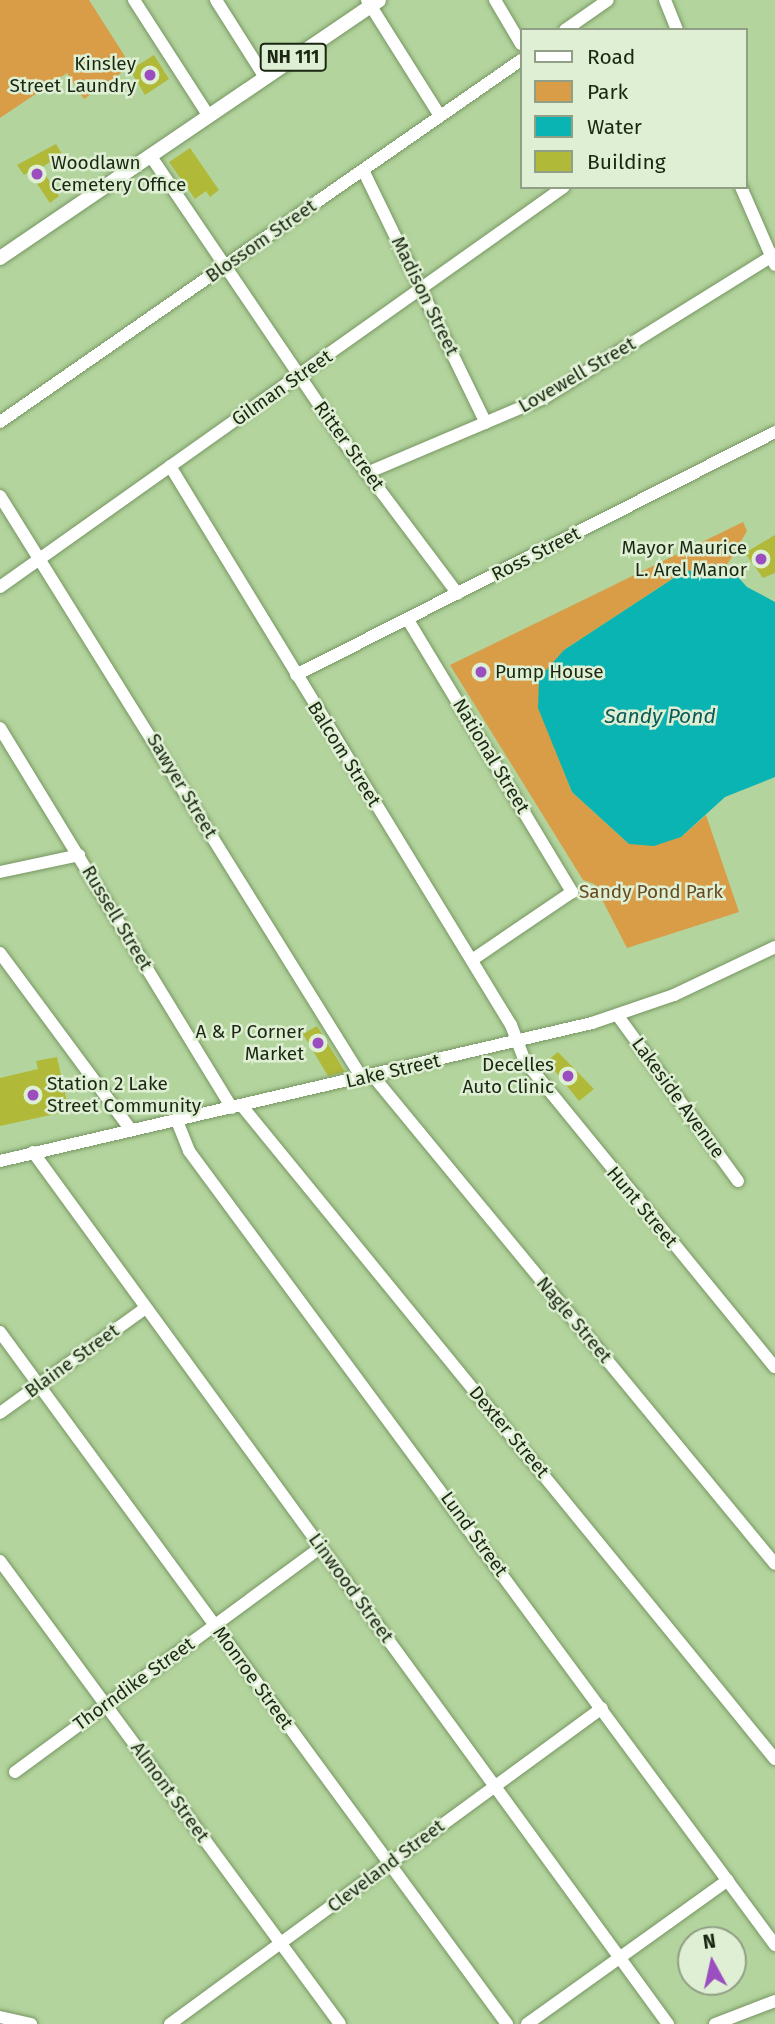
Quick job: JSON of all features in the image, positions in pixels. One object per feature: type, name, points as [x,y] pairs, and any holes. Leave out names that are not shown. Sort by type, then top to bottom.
[{"type":"main road","name":"NH 111","points":[[0,258],[372,2]]},
{"type":"street","points":[[134,0],[208,114]]},
{"type":"street","points":[[216,0],[264,76]]},
{"type":"street","points":[[495,0],[520,42]]},
{"type":"street","points":[[568,28],[608,0]]},
{"type":"street","points":[[665,0],[676,28]]},
{"type":"street","points":[[372,2],[440,116]]},
{"type":"street","name":"Blossom Street","points":[[0,422],[520,61]]},
{"type":"street","name":"Ritter Street","points":[[150,155],[367,473],[458,594]]},
{"type":"street","name":"Madison Street","points":[[363,170],[486,423]]},
{"type":"street","name":"Gilman Street","points":[[0,587],[561,189]]},
{"type":"street","points":[[742,189],[774,259]]},
{"type":"street","name":"Lovewell Street","points":[[367,473],[565,387],[774,259]]},
{"type":"street","name":"Ross Street","points":[[296,675],[775,432]]},
{"type":"street","name":"Balcom Street","points":[[170,466],[472,960],[517,1042]]},
{"type":"street","name":"Sawyer Street","points":[[0,496],[41,556],[367,1077]]},
{"type":"street","name":"National Street","points":[[408,620],[572,892],[472,960]]},
{"type":"street","name":"Russell Street","points":[[0,728],[237,1107]]},
{"type":"street","points":[[0,872],[79,855]]},
{"type":"street","name":"Lake Street","points":[[0,1161],[517,1042],[618,1016],[775,947]]},
{"type":"street","points":[[0,953],[131,1130]]},
{"type":"street","name":"Lakeside Avenue","points":[[618,1016],[738,1181]]},
{"type":"street","name":"Hunt Street","points":[[517,1042],[534,1074],[775,1367]]},
{"type":"street","name":"Nagle Street","points":[[367,1077],[775,1564]]},
{"type":"street","name":"Dexter Street","points":[[237,1107],[775,1759]]},
{"type":"street","name":"Lund Street","points":[[177,1121],[189,1151],[775,1945]]},
{"type":"street","name":"Linwood Street","points":[[33,1152],[144,1309],[668,2024]]},
{"type":"street","name":"Blaine Street","points":[[0,1413],[144,1309]]},
{"type":"street","name":"Monroe Street","points":[[0,1332],[507,2024]]},
{"type":"street","name":"Thorndike Street","points":[[15,1772],[321,1547]]},
{"type":"street","name":"Almont Street","points":[[0,1561],[340,2024]]},
{"type":"street","name":"Cleveland Street","points":[[170,2024],[602,1708]]},
{"type":"street","points":[[527,2024],[728,1880]]},
{"type":"street","points":[[715,2024],[775,2001]]},
{"type":"street","points":[[0,2017],[31,2024]]},
{"type":"green space","points":[[0,0],[89,0],[131,66],[84,99],[67,73],[0,118]]},
{"type":"green space","name":"Sandy Pond Park","points":[[743,522],[747,531],[727,565],[683,572],[564,650],[549,733],[572,792],[629,844],[681,837],[706,815],[739,912],[627,948],[594,884],[583,880],[450,665]]},
{"type":"water","name":"Sandy Pond","points":[[727,565],[747,587],[775,602],[775,777],[725,797],[681,837],[654,846],[629,844],[572,792],[538,708],[539,678],[564,650],[683,572]]},
{"type":"building","name":"Kinsley Street Laundry","points":[[154,55],[169,79],[145,95],[130,70]]},
{"type":"building","name":"Woodlawn Cemetery Office","points":[[56,144],[62,154],[41,168],[59,196],[50,203],[29,172],[24,175],[17,165]]},
{"type":"building","points":[[190,148],[219,190],[210,197],[206,191],[195,199],[169,162]]},
{"type":"building","name":"Mayor Maurice L. Arel Manor","points":[[775,535],[775,573],[763,578],[745,553]]},
{"type":"building","name":"A & P Corner Market","points":[[317,1026],[345,1072],[328,1076],[303,1034]]},
{"type":"building","name":"Decelles Auto Clinic","points":[[558,1052],[594,1089],[579,1101],[547,1061]]},
{"type":"building","name":"Station 2 Lake Street Community","points":[[57,1057],[69,1111],[0,1126],[0,1078],[38,1069],[36,1061]]},
{"type":"place","name":"Kinsley Street Laundry","points":[[150,75]]},
{"type":"place","name":"Woodlawn Cemetery Office","points":[[37,174]]},
{"type":"place","name":"Mayor Maurice L. Arel Manor","points":[[761,559]]},
{"type":"place","name":"Pump House","points":[[481,672]]},
{"type":"place","name":"A & P Corner Market","points":[[318,1043]]},
{"type":"place","name":"Decelles Auto Clinic","points":[[568,1076]]},
{"type":"place","name":"Station 2 Lake Street Community","points":[[33,1095]]}]
